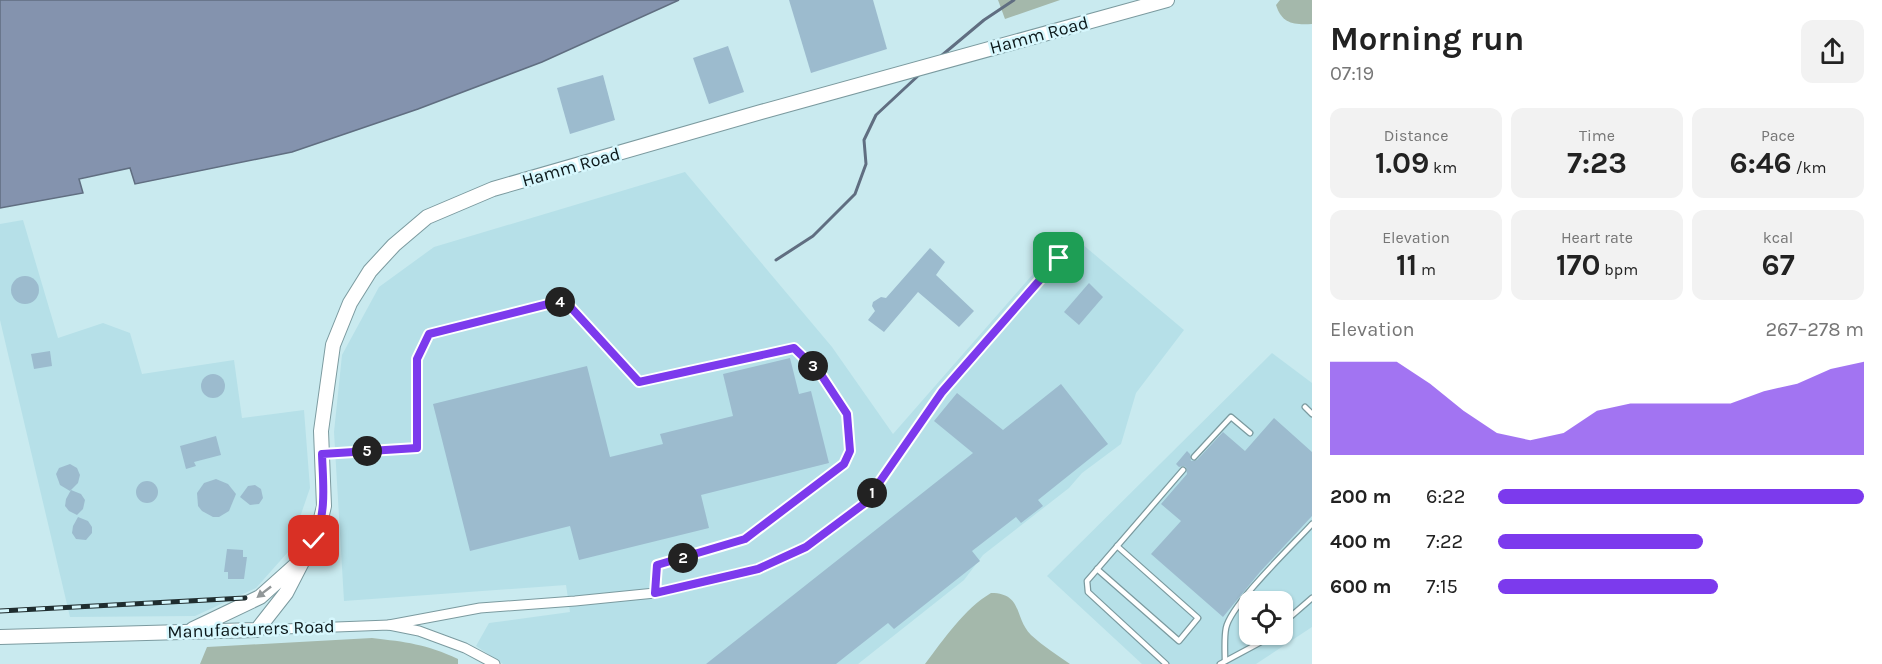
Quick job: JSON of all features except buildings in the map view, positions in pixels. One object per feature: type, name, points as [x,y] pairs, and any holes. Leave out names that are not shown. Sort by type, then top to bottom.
[{"type":"main road","name":"Hamm Road","points":[[257,630],[286,593],[318,531],[324,506],[321,431],[333,345],[350,303],[370,271],[394,245],[427,217],[493,189],[1167,0]]},
{"type":"main road","points":[[188,631],[260,597],[308,554]]},
{"type":"main road","name":"Manufacturers Road","points":[[0,638],[257,630]]},
{"type":"street","points":[[389,625],[480,608],[655,593],[758,569],[806,547],[865,503],[942,392],[1059,258]]},
{"type":"street","name":"Manufacturers Road","points":[[257,630],[389,625],[419,632],[465,648],[495,664]]},
{"type":"lane","points":[[322,454],[417,448],[417,359],[429,334],[564,300],[639,382],[794,348],[820,373],[847,414],[850,451],[844,464],[745,539],[657,565],[655,593]]},
{"type":"lane","points":[[1305,407],[1312,414]]},
{"type":"lane","points":[[1194,458],[1231,417],[1250,433]]},
{"type":"lane","points":[[1166,664],[1089,592],[1087,581],[1183,470]]},
{"type":"lane","points":[[1222,663],[1226,629],[1230,617],[1312,524]]},
{"type":"lane","points":[[1097,569],[1179,641],[1198,618],[1117,546]]},
{"type":"lane","points":[[1293,614],[1312,598]]},
{"type":"lane","points":[[1222,663],[1255,645]]},
{"type":"shaded area","points":[[0,0],[679,0],[542,62],[418,109],[292,152],[135,184],[130,168],[79,179],[83,193],[0,208]]},
{"type":"shaded area","points":[[685,172],[832,347],[893,434],[1069,233],[1184,330],[1136,393],[1121,444],[1082,473],[1069,488],[983,555],[964,580],[858,664],[503,664],[476,646],[489,623],[570,612],[566,585],[344,601],[334,432],[342,355],[379,287],[434,247]]},
{"type":"shaded area","points":[[23,220],[58,338],[103,323],[130,333],[142,374],[234,360],[242,418],[304,410],[310,488],[288,552],[256,588],[195,616],[70,617],[0,320],[0,224]]},
{"type":"shaded area","points":[[1272,353],[1312,383],[1312,627],[1293,640],[1293,591],[1239,591],[1239,645],[1285,645],[1256,664],[1142,664],[1047,576]]},
{"type":"green space","points":[[998,0],[1060,0],[1005,19]]},
{"type":"green space","points":[[1280,0],[1312,0],[1312,24],[1285,20],[1276,5]]},
{"type":"green space","points":[[991,593],[1008,597],[1017,608],[1031,635],[1070,664],[925,664],[963,616]]},
{"type":"green space","points":[[372,638],[426,647],[458,659],[458,664],[200,664],[207,647]]},
{"type":"waterway","points":[[941,56],[984,20],[1014,0]]},
{"type":"waterway","points":[[776,260],[813,236],[855,194],[866,164],[864,140],[876,115],[920,74]]},
{"type":"railway","points":[[0,611],[245,598]]},
{"type":"route","points":[[314,541],[324,506],[322,454],[417,448],[417,359],[429,334],[564,300],[639,382],[794,348],[820,373],[847,414],[850,451],[844,464],[745,539],[657,565],[655,593],[758,569],[806,547],[865,503],[942,392],[1059,258]]}]
